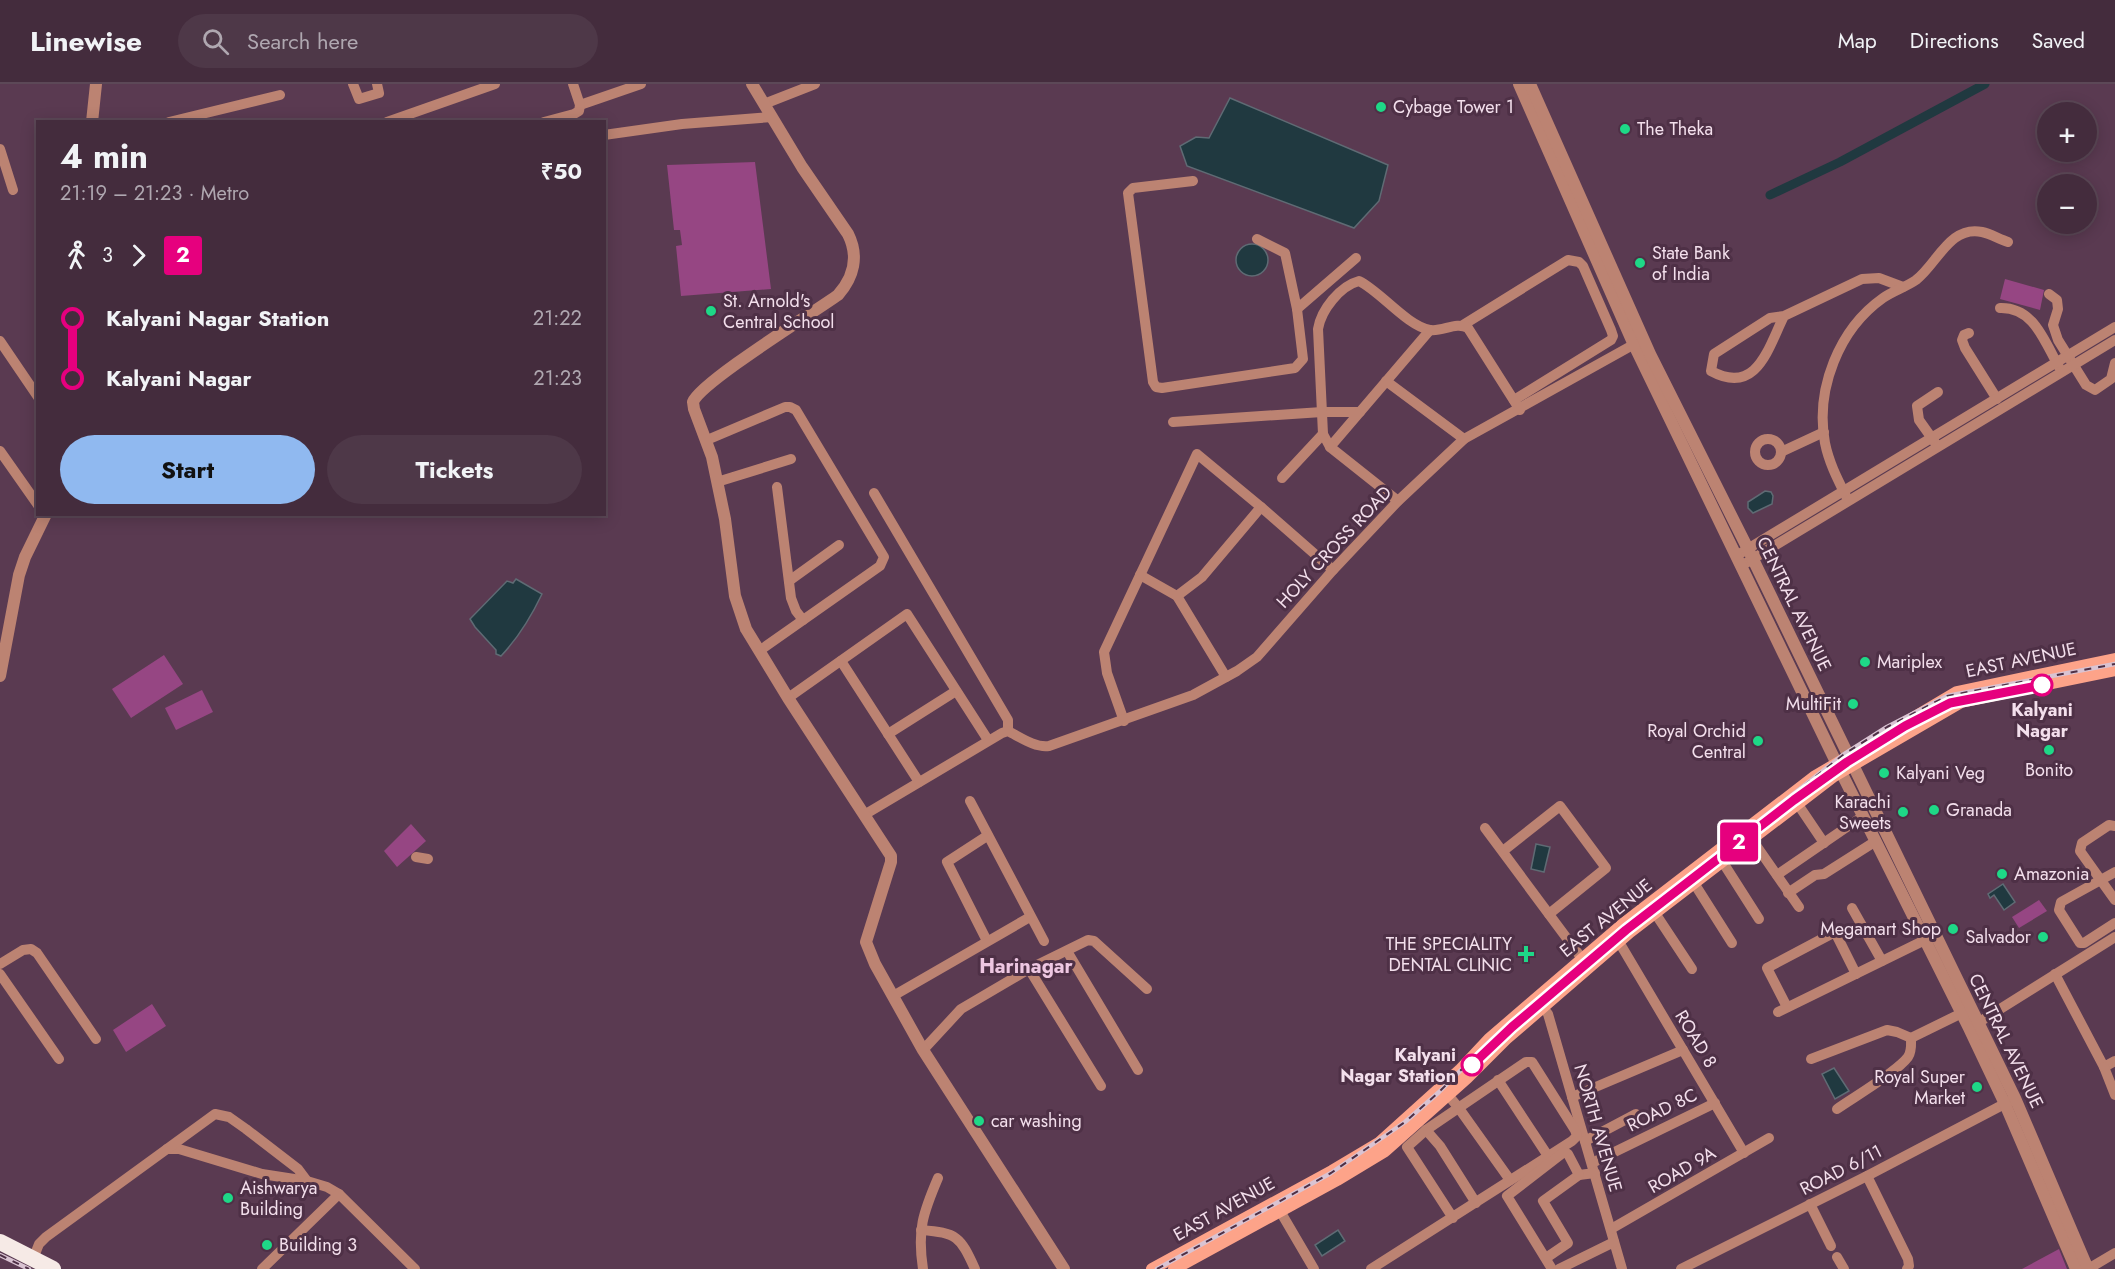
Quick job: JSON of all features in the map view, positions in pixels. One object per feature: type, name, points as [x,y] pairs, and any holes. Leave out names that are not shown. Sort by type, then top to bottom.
[{"type":"highway","points":[[0,1242],[53,1269]]},
{"type":"main road","name":"EAST AVENUE","points":[[1174,1269],[1385,1151],[1444,1091],[1489,1039],[1619,942],[1844,764],[1957,692],[2115,659]]},
{"type":"main road","name":"EAST AVENUE","points":[[1539,1003],[1623,924],[1814,777],[1844,764],[1969,699],[2115,670]]},
{"type":"main road","name":"EAST AVENUE","points":[[1152,1269],[1360,1155],[1444,1091]]},
{"type":"street","points":[[92,120],[96,84]]},
{"type":"street","points":[[352,84],[359,99],[379,93],[377,84]]},
{"type":"street","points":[[393,120],[495,84]]},
{"type":"street","points":[[552,120],[579,111],[580,105],[573,84]]},
{"type":"street","points":[[580,105],[641,84]]},
{"type":"street","points":[[752,84],[802,167],[848,234],[855,256],[848,281],[838,295],[728,370],[695,398],[694,409],[707,440],[725,519],[735,596],[746,628],[759,651],[891,856],[867,942],[875,964],[923,1050],[1064,1269]]},
{"type":"street","points":[[764,104],[790,88],[815,84]]},
{"type":"street","name":"CENTRAL AVENUE","points":[[1519,84],[1553,149],[1738,561],[1844,764],[1974,1025],[2088,1269]]},
{"type":"street","name":"CENTRAL AVENUE","points":[[1530,84],[1553,149]]},
{"type":"street","points":[[177,120],[280,95]]},
{"type":"street","points":[[606,135],[682,124],[772,117]]},
{"type":"street","points":[[0,149],[13,190]]},
{"type":"street","points":[[1193,181],[1133,188],[1128,193],[1153,382],[1156,387],[1162,388],[1295,368],[1303,360],[1297,309],[1285,253],[1257,239]]},
{"type":"street","points":[[1846,496],[1831,466],[1822,417],[1825,391],[1834,362],[1847,334],[1883,298],[1916,280],[1956,236],[1970,230],[1984,232],[2007,242]]},
{"type":"street","points":[[1297,309],[1356,258]]},
{"type":"street","points":[[1398,501],[1330,447],[1323,434],[1319,321],[1322,313],[1347,285],[1359,281],[1366,284],[1382,299],[1430,330],[1463,325],[1568,260],[1579,262],[1583,266],[1611,330],[1611,340],[1514,400]]},
{"type":"street","points":[[1784,316],[1756,369],[1742,378],[1722,377],[1711,371],[1714,354],[1770,318],[1784,316],[1862,279],[1879,278],[1903,287]]},
{"type":"street","points":[[2049,294],[2057,300],[2058,309],[2053,325],[2058,340],[2086,385],[2095,390],[2111,380],[2115,363]]},
{"type":"street","points":[[2000,308],[2022,311],[2030,318],[2059,367]]},
{"type":"street","points":[[1463,325],[1468,328],[1520,410]]},
{"type":"street","points":[[2070,361],[2115,327]]},
{"type":"street","points":[[1330,447],[1430,330]]},
{"type":"street","points":[[1969,333],[1964,335],[1962,340],[1965,348],[1997,399]]},
{"type":"street","points":[[1935,442],[1997,399],[2115,340]]},
{"type":"street","points":[[0,341],[36,395]]},
{"type":"street","name":"CENTRAL AVENUE","points":[[1639,342],[1750,554],[1844,764],[1863,816],[1962,1013],[1974,1025]]},
{"type":"street","name":"HOLY CROSS ROAD","points":[[1008,731],[1043,747],[1049,746],[1193,695],[1226,677],[1257,657],[1333,570],[1398,501],[1464,440],[1639,342]]},
{"type":"street","points":[[1738,561],[2059,367]]},
{"type":"street","points":[[1386,381],[1464,440]]},
{"type":"street","points":[[1935,442],[1920,420],[1917,406],[1938,392]]},
{"type":"street","points":[[707,440],[785,407],[790,407],[796,411],[884,557],[880,566],[759,651]]},
{"type":"street","points":[[1173,422],[1322,412],[1360,412]]},
{"type":"street","points":[[1781,452],[1824,432]]},
{"type":"street","points":[[1282,478],[1323,434]]},
{"type":"street","points":[[0,451],[36,502]]},
{"type":"street","points":[[1124,721],[1107,673],[1104,652],[1197,454],[1333,570]]},
{"type":"street","points":[[717,482],[792,459]]},
{"type":"street","points":[[777,487],[793,606],[802,620]]},
{"type":"street","points":[[864,815],[988,740],[1008,731],[1008,720],[874,493]]},
{"type":"street","points":[[1177,596],[1202,577],[1261,507]]},
{"type":"street","points":[[0,676],[19,575],[45,516]]},
{"type":"street","points":[[789,581],[839,544]]},
{"type":"street","points":[[1140,575],[1177,596],[1226,677]]},
{"type":"street","points":[[788,698],[907,614],[988,740]]},
{"type":"street","points":[[841,660],[919,782]]},
{"type":"street","points":[[888,734],[956,691]]},
{"type":"street","points":[[970,801],[1044,941]]},
{"type":"street","points":[[1797,803],[1824,843]]},
{"type":"street","points":[[1503,851],[1560,806],[1606,868],[1549,914]]},
{"type":"street","points":[[1777,876],[1863,816]]},
{"type":"street","points":[[2115,826],[2109,825],[2082,843],[2080,847],[2115,900]]},
{"type":"street","points":[[1485,828],[1583,960]]},
{"type":"street","points":[[987,836],[947,862],[987,941]]},
{"type":"street","points":[[1751,838],[1799,907]]},
{"type":"street","points":[[1788,892],[1815,875],[1824,874],[1876,841]]},
{"type":"street","points":[[416,857],[428,859]]},
{"type":"street","points":[[1722,861],[1759,919]]},
{"type":"street","points":[[2115,872],[2061,902],[2059,910],[2080,944],[2115,923]]},
{"type":"street","points":[[1694,883],[1732,942]]},
{"type":"street","points":[[1852,908],[1882,961]]},
{"type":"street","points":[[1655,913],[1692,969]]},
{"type":"street","points":[[893,996],[1030,916]]},
{"type":"street","points":[[1856,974],[1835,932],[1767,968],[1782,1010],[1856,974],[1925,940]]},
{"type":"street","points":[[1974,1025],[2115,937]]},
{"type":"street","points":[[923,1050],[961,1009],[1029,969],[1091,939],[1147,989]]},
{"type":"street","name":"ROAD 8","points":[[1619,942],[1744,1153]]},
{"type":"street","points":[[0,964],[23,950],[31,949],[37,953],[96,1039]]},
{"type":"street","points":[[1067,951],[1138,1070]]},
{"type":"street","points":[[1029,969],[1101,1086]]},
{"type":"street","points":[[0,974],[58,1059]]},
{"type":"street","points":[[2055,974],[2104,1067],[2115,1095]]},
{"type":"street","name":"NORTH AVENUE","points":[[1539,1003],[1548,1014],[1622,1269]]},
{"type":"street","points":[[1911,1038],[1962,1013]]},
{"type":"street","points":[[1811,1059],[1887,1030],[1911,1038]]},
{"type":"street","points":[[1837,1109],[1895,1068],[1908,1056],[1911,1038]]},
{"type":"street","points":[[1572,1097],[1683,1050]]},
{"type":"street","points":[[2104,1067],[2115,1061]]},
{"type":"street","points":[[1371,1269],[1453,1218],[1577,1136],[1536,1065],[1532,1062],[1526,1062],[1458,1107],[1407,1147],[1453,1218]]},
{"type":"street","points":[[1498,1080],[1548,1156]]},
{"type":"street","points":[[1444,1091],[1510,1180]]},
{"type":"street","name":"CENTRAL AVENUE","points":[[2010,1101],[2076,1269]]},
{"type":"street","name":"ROAD 6/11","points":[[1681,1269],[2010,1101]]},
{"type":"street","name":"ROAD 8C","points":[[1579,1175],[1715,1103]]},
{"type":"street","points":[[33,1259],[39,1244],[46,1237],[215,1114],[222,1114],[246,1130],[298,1169],[307,1181]]},
{"type":"street","points":[[1585,1140],[1636,1114]]},
{"type":"street","points":[[1426,1130],[1440,1146],[1476,1203]]},
{"type":"street","name":"ROAD 9A","points":[[1611,1229],[1769,1138]]},
{"type":"street","points":[[167,1149],[179,1149],[262,1174],[307,1181],[327,1187],[339,1194],[415,1269]]},
{"type":"street","points":[[1546,1258],[1568,1243],[1543,1201],[1579,1175],[1568,1154],[1564,1152],[1507,1197],[1552,1269]]},
{"type":"street","points":[[1867,1176],[1908,1259],[1907,1269]]},
{"type":"street","points":[[923,1269],[921,1230],[923,1214],[938,1179]]},
{"type":"street","points":[[262,1269],[339,1194]]},
{"type":"street","points":[[1810,1204],[1830,1246]]},
{"type":"street","points":[[1280,1211],[1314,1269]]},
{"type":"street","points":[[921,1230],[946,1232],[958,1239],[975,1269]]},
{"type":"street","points":[[1559,1269],[1573,1266],[1614,1242]]},
{"type":"street","points":[[2088,1269],[2115,1253]]},
{"type":"street","points":[[1837,1257],[1844,1269]]},
{"type":"shaded area","points":[[1230,98],[1388,165],[1379,201],[1354,228],[1187,166],[1180,146],[1196,137],[1209,138]]},
{"type":"shaded area","points":[[755,162],[771,289],[681,296],[676,246],[682,245],[680,230],[674,230],[667,165]]},
{"type":"shaded area","points":[[1252,244],[1263,249],[1268,260],[1263,271],[1252,276],[1241,271],[1236,260],[1241,249]]},
{"type":"shaded area","points":[[2005,279],[2044,290],[2040,310],[2000,299]]},
{"type":"shaded area","points":[[1765,491],[1771,492],[1772,504],[1753,513],[1748,508],[1748,502]]},
{"type":"shaded area","points":[[516,579],[542,594],[524,626],[501,656],[496,654],[496,650],[470,619],[507,581],[513,583]]},
{"type":"shaded area","points":[[164,655],[183,684],[131,718],[112,689]]},
{"type":"shaded area","points":[[202,690],[213,712],[176,730],[165,708]]},
{"type":"shaded area","points":[[411,824],[426,841],[397,867],[384,851]]},
{"type":"shaded area","points":[[1536,844],[1550,847],[1544,872],[1531,869]]},
{"type":"shaded area","points":[[2003,884],[2015,902],[2004,910],[1994,895],[1990,898],[1988,894]]},
{"type":"shaded area","points":[[2039,900],[2047,911],[2019,928],[2012,917]]},
{"type":"shaded area","points":[[152,1004],[166,1026],[126,1052],[113,1030]]},
{"type":"shaded area","points":[[1834,1068],[1849,1091],[1835,1099],[1822,1074]]},
{"type":"shaded area","points":[[1338,1230],[1345,1241],[1322,1256],[1315,1245]]},
{"type":"shaded area","points":[[2059,1249],[2067,1269],[2022,1269]]},
{"type":"waterway","points":[[1770,195],[1840,162],[1985,84]]},
{"type":"railway","points":[[1157,1269],[1331,1173],[1405,1122],[1491,1040],[1624,927],[1843,755],[1887,727],[1947,696],[2115,664]]},
{"type":"railway","points":[[0,1255],[29,1269]]},
{"type":"metro line","name":"2","points":[[1472,1065],[1512,1027],[1626,930],[1794,800],[1847,762],[1905,726],[1950,703],[2042,685]]},
{"type":"place","name":"Cybage Tower 1","points":[[1381,107]]},
{"type":"place","name":"The Theka","points":[[1625,129]]},
{"type":"place","name":"State Bank of India","points":[[1640,263]]},
{"type":"place","name":"St. Arnold's Central School","points":[[711,311]]},
{"type":"place","name":"Mariplex","points":[[1865,662]]},
{"type":"place","name":"Kalyani Nagar","points":[[2042,685]]},
{"type":"place","name":"MultiFit","points":[[1853,704]]},
{"type":"place","name":"Royal Orchid Central","points":[[1758,741]]},
{"type":"place","name":"Bonito","points":[[2049,750]]},
{"type":"place","name":"Kalyani Veg","points":[[1884,773]]},
{"type":"place","name":"Granada","points":[[1934,810]]},
{"type":"place","name":"Karachi Sweets","points":[[1903,812]]},
{"type":"place","name":"Amazonia","points":[[2002,874]]},
{"type":"place","name":"Megamart Shop","points":[[1953,929]]},
{"type":"place","name":"Salvador","points":[[2043,937]]},
{"type":"place","name":"THE SPECIALITY DENTAL CLINIC","points":[[1526,954]]},
{"type":"place","name":"Kalyani Nagar Station","points":[[1472,1065]]},
{"type":"place","name":"Royal Super Market","points":[[1977,1087]]},
{"type":"place","name":"car washing","points":[[979,1121]]},
{"type":"place","name":"Aishwarya Building","points":[[228,1198]]},
{"type":"place","name":"Building 3","points":[[267,1245]]},
{"type":"district","name":"Harinagar","points":[[1026,966]]}]
